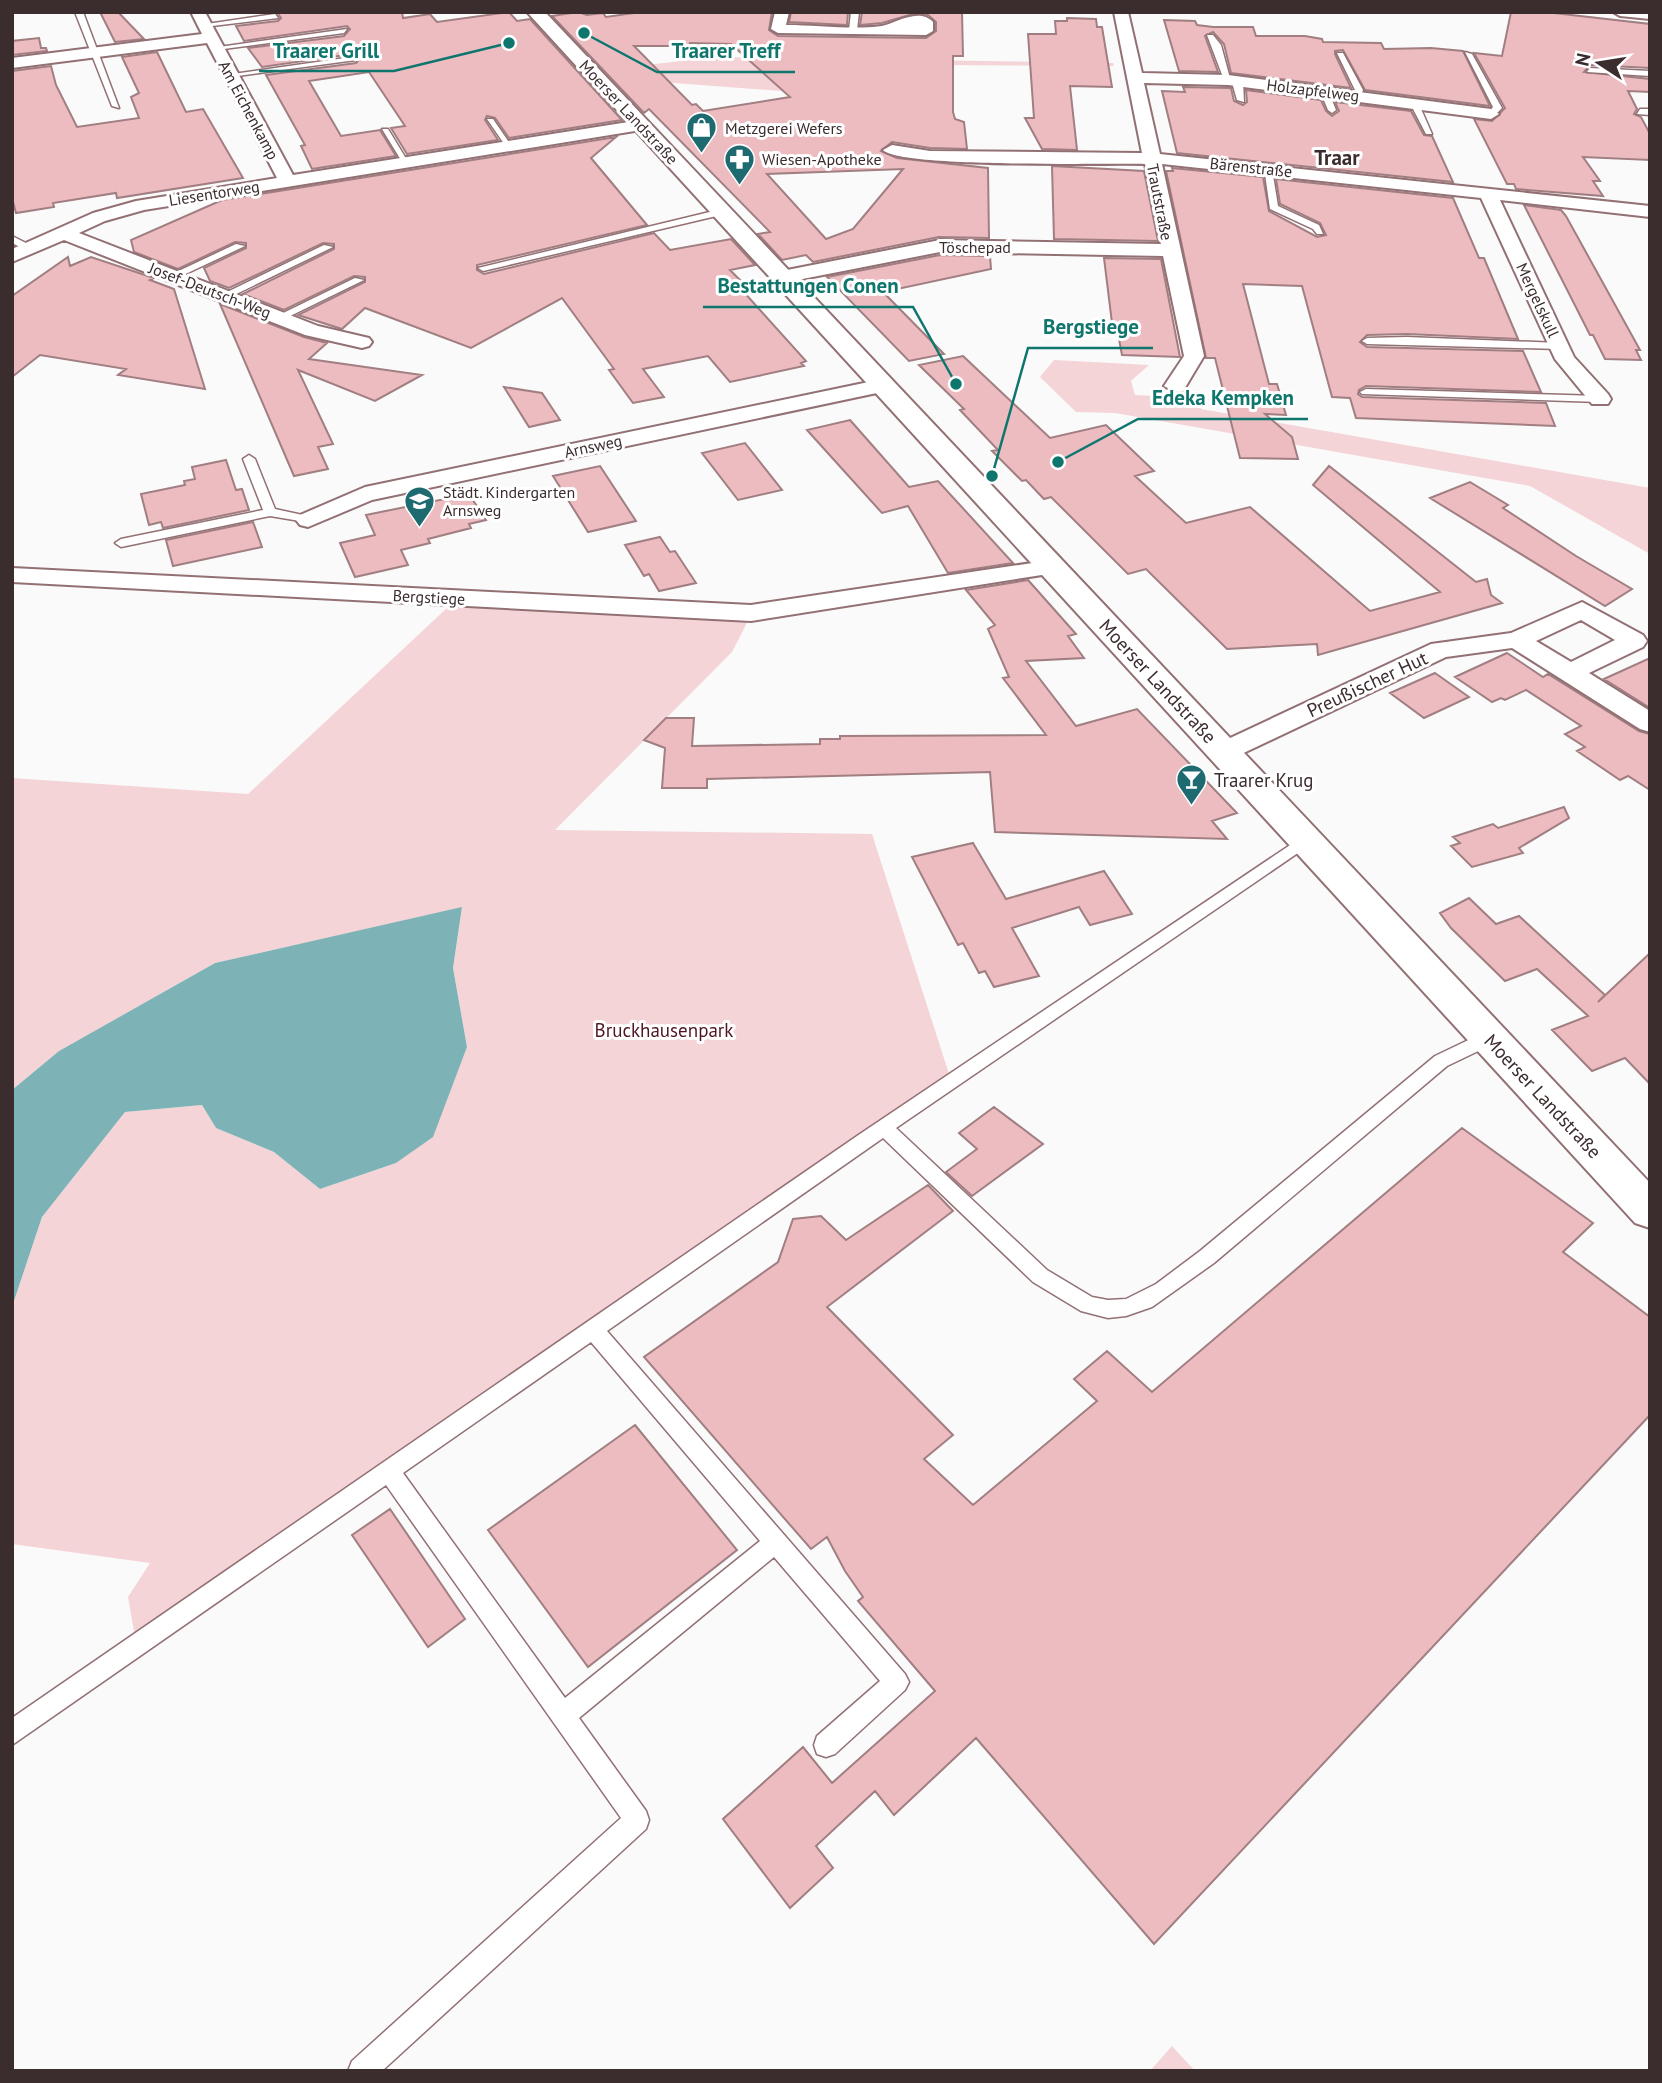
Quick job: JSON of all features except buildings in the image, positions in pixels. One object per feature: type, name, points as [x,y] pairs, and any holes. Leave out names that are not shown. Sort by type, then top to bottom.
[{"type":"main road","name":"Moerser Landstraße","points":[[536,12],[1650,1211]]},
{"type":"street","points":[[782,12],[778,29],[892,30]]},
{"type":"street","name":"Trautstraße","points":[[1121,12],[1194,356],[1175,386]]},
{"type":"street","points":[[1620,12],[1650,15]]},
{"type":"street","name":"Am Eichenkamp","points":[[12,64],[95,53],[207,31],[288,181]]},
{"type":"street","name":"Holzapfelweg","points":[[1134,78],[1234,80],[1491,114]]},
{"type":"street","name":"Liesentorweg","points":[[18,248],[142,205],[641,125]]},
{"type":"street","name":"Bärenstraße","points":[[892,150],[930,156],[1182,159],[1650,212]]},
{"type":"street","name":"Mergelskull","points":[[1488,194],[1565,359],[1600,399]]},
{"type":"street","name":"Josef-Deutsch-Weg","points":[[61,232],[312,331],[362,342]]},
{"type":"street","name":"Töschepad","points":[[782,277],[940,246],[1170,250]]},
{"type":"street","name":"Arnsweg","points":[[308,520],[365,494],[883,385]]},
{"type":"street","name":"Bergstiege","points":[[12,575],[751,613],[1052,567]]},
{"type":"street","name":"Preußischer Hut","points":[[1223,752],[1440,650],[1517,640],[1582,610],[1633,641],[1569,673]]},
{"type":"street","points":[[1517,640],[1650,723]]},
{"type":"lane","points":[[79,12],[116,106]]},
{"type":"lane","points":[[853,30],[855,12]]},
{"type":"lane","points":[[207,31],[275,16]]},
{"type":"lane","points":[[207,31],[345,33]]},
{"type":"lane","points":[[1210,37],[1217,45],[1241,100]]},
{"type":"lane","points":[[1468,54],[1498,108],[1491,114]]},
{"type":"lane","points":[[1340,55],[1359,90],[1357,96]]},
{"type":"lane","points":[[230,75],[356,58]]},
{"type":"lane","points":[[1590,70],[1650,74]]},
{"type":"lane","points":[[1329,92],[1327,98],[1332,110]]},
{"type":"lane","points":[[1419,104],[1418,109],[1429,132]]},
{"type":"lane","points":[[490,121],[510,146]]},
{"type":"lane","points":[[385,131],[407,163]]},
{"type":"lane","points":[[1267,169],[1273,207],[1316,227],[1320,232]]},
{"type":"lane","points":[[483,268],[722,212]]},
{"type":"lane","points":[[173,276],[240,246]]},
{"type":"lane","points":[[224,296],[328,247]]},
{"type":"lane","points":[[280,317],[359,280]]},
{"type":"lane","points":[[1367,341],[1559,346]]},
{"type":"lane","points":[[1366,392],[1600,399]]},
{"type":"lane","points":[[249,459],[270,512]]},
{"type":"lane","points":[[121,543],[270,512],[308,520]]},
{"type":"lane","points":[[12,1733],[884,1128],[1305,840]]},
{"type":"lane","points":[[884,1128],[1040,1276],[1066,1296],[1090,1308],[1123,1309],[1169,1286],[1208,1257],[1441,1061],[1489,1038]]},
{"type":"lane","points":[[593,1329],[897,1682],[826,1745]]},
{"type":"lane","points":[[362,2071],[637,1820],[389,1471]]},
{"type":"lane","points":[[563,1715],[775,1542]]},
{"type":"green space","points":[[716,57],[1113,63],[1114,66],[754,64],[782,91],[620,79],[612,69]]},
{"type":"green space","points":[[1054,360],[1149,365],[1131,381],[1135,395],[1202,398],[1201,409],[1650,488],[1650,554],[1530,486],[1115,413],[1076,412],[1040,377]]},
{"type":"green space","name":"Bruckhausenpark","points":[[484,604],[751,615],[732,652],[555,830],[872,834],[949,1074],[135,1637],[128,1597],[150,1563],[12,1544],[12,1307],[42,1217],[125,1112],[202,1105],[216,1128],[274,1152],[320,1189],[396,1163],[432,1137],[467,1047],[453,968],[462,908],[215,963],[59,1051],[12,1090],[12,778],[248,794],[447,608]]},
{"type":"green space","points":[[1172,2046],[1195,2071],[1150,2071]]},
{"type":"water","points":[[462,907],[453,968],[467,1047],[433,1137],[396,1163],[320,1189],[274,1152],[216,1128],[202,1105],[125,1112],[42,1217],[12,1307],[12,1090],[59,1051],[215,963]]},
{"type":"place","name":"Traarer Treff","points":[[584,33]]},
{"type":"place","name":"Traarer Grill","points":[[509,43]]},
{"type":"place","name":"Metzgerei Wefers","points":[[702,155]]},
{"type":"place","name":"Wiesen-Apotheke","points":[[739,186]]},
{"type":"place","name":"Bestattungen Conen","points":[[956,384]]},
{"type":"place","name":"Edeka Kempken","points":[[1058,462]]},
{"type":"place","name":"Bergstiege","points":[[992,476]]},
{"type":"place","name":"Städt. Kindergarten Arnsweg","points":[[420,528]]},
{"type":"place","name":"Traarer Krug","points":[[1191,807]]},
{"type":"district","name":"Traar","points":[[1337,157]]}]
